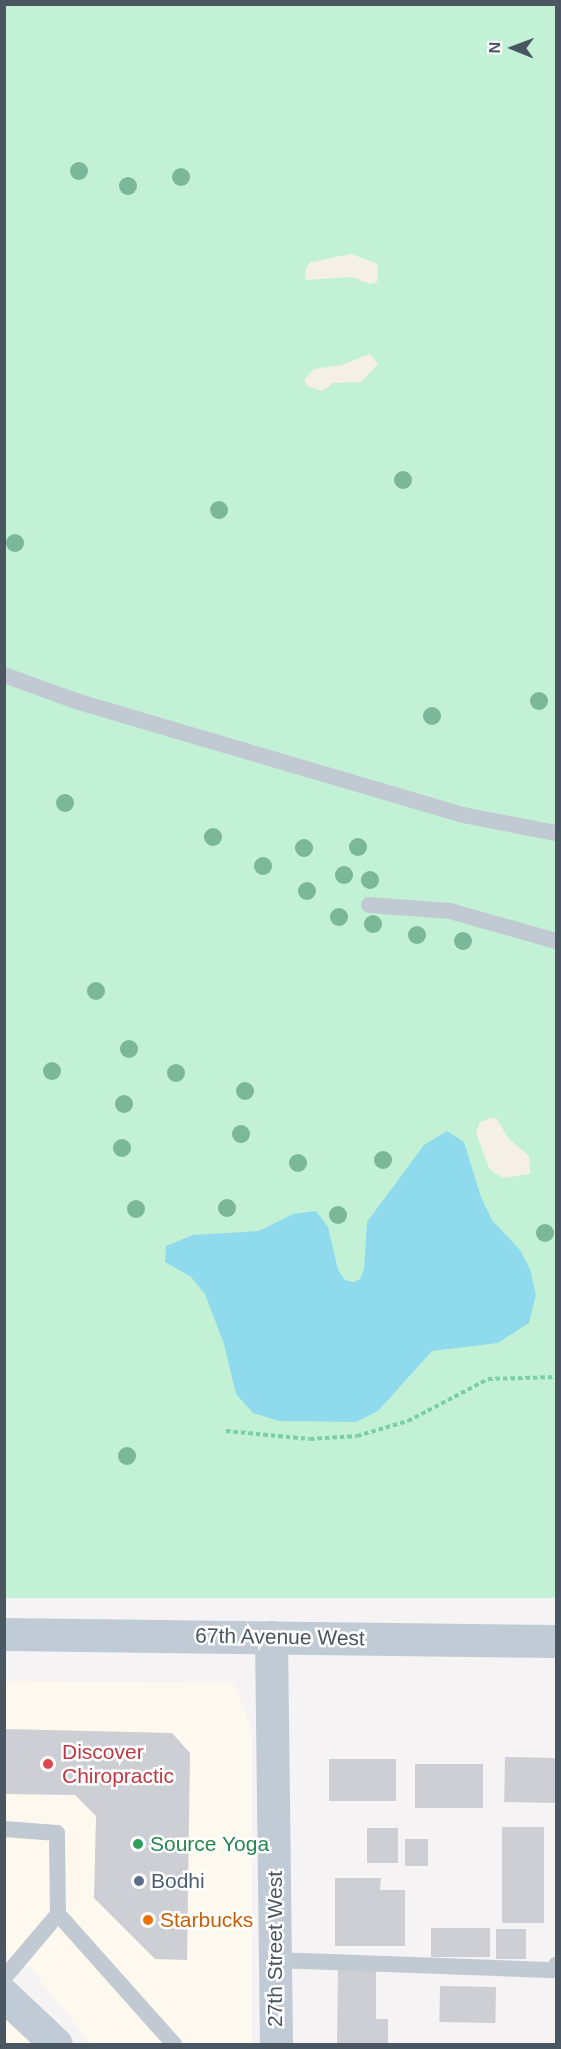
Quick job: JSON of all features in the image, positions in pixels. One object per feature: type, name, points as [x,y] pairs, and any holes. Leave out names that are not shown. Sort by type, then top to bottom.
[{"type":"street","name":"67th Avenue West","points":[[4,1634],[556,1641]]},
{"type":"street","name":"27th Street West","points":[[271,1637],[276,2044]]},
{"type":"street","points":[[4,1995],[56,2044]]},
{"type":"lane","points":[[4,675],[79,702],[463,814],[556,833]]},
{"type":"lane","points":[[369,905],[450,912],[556,941]]},
{"type":"lane","points":[[4,1829],[57,1833],[58,1914],[4,1978]]},
{"type":"lane","points":[[58,1914],[174,2044]]},
{"type":"lane","points":[[275,1960],[553,1970],[556,1965]]},
{"type":"path","points":[[226,1431],[310,1439],[357,1436],[408,1421],[488,1379],[556,1377]]},
{"type":"shaded area","points":[[5,1681],[234,1683],[252,1730],[252,2044],[91,2044],[29,1966],[5,1950]]},
{"type":"shaded area","points":[[4,1995],[59,2044],[5,2044]]},
{"type":"green space","points":[[5,5],[556,5],[556,1598],[5,1598]]},
{"type":"sand","points":[[351,254],[378,264],[377,282],[370,284],[352,277],[305,280],[306,267],[311,262]]},
{"type":"sand","points":[[370,354],[378,364],[361,382],[333,383],[322,391],[307,386],[304,380],[314,369],[342,365]]},
{"type":"sand","points":[[496,1118],[509,1139],[529,1156],[530,1174],[503,1178],[490,1170],[476,1133],[480,1122]]},
{"type":"water","points":[[447,1131],[464,1142],[481,1197],[492,1220],[520,1250],[530,1269],[536,1295],[529,1323],[498,1343],[432,1351],[378,1411],[356,1422],[279,1421],[253,1413],[236,1394],[224,1344],[205,1294],[191,1277],[165,1262],[166,1246],[193,1235],[259,1231],[293,1214],[316,1211],[328,1227],[338,1270],[345,1280],[353,1282],[360,1279],[364,1269],[367,1222],[424,1145]]},
{"type":"building","points":[[4,1729],[172,1733],[190,1753],[187,1960],[155,1959],[94,1898],[96,1816],[75,1795],[4,1794]]},
{"type":"building","points":[[505,1757],[556,1758],[555,1803],[504,1802]]},
{"type":"building","points":[[329,1759],[396,1759],[396,1801],[329,1801]]},
{"type":"building","points":[[415,1764],[483,1764],[483,1808],[415,1808]]},
{"type":"building","points":[[502,1827],[544,1827],[544,1923],[502,1923]]},
{"type":"building","points":[[367,1828],[398,1828],[398,1863],[367,1863]]},
{"type":"building","points":[[405,1839],[428,1839],[428,1866],[405,1866]]},
{"type":"building","points":[[335,1878],[381,1878],[380,1890],[405,1890],[405,1946],[335,1946]]},
{"type":"building","points":[[431,1928],[490,1928],[490,1957],[431,1957]]},
{"type":"building","points":[[496,1929],[526,1929],[526,1959],[496,1959]]},
{"type":"building","points":[[338,1969],[376,1970],[376,2019],[388,2019],[388,2044],[337,2044]]},
{"type":"building","points":[[440,1986],[496,1987],[495,2023],[439,2022]]},
{"type":"place","name":"Discover Chiropractic","points":[[48,1764]]},
{"type":"place","name":"Source Yoga","points":[[138,1844]]},
{"type":"place","name":"Bodhi","points":[[139,1881]]},
{"type":"place","name":"Starbucks","points":[[148,1920]]}]
